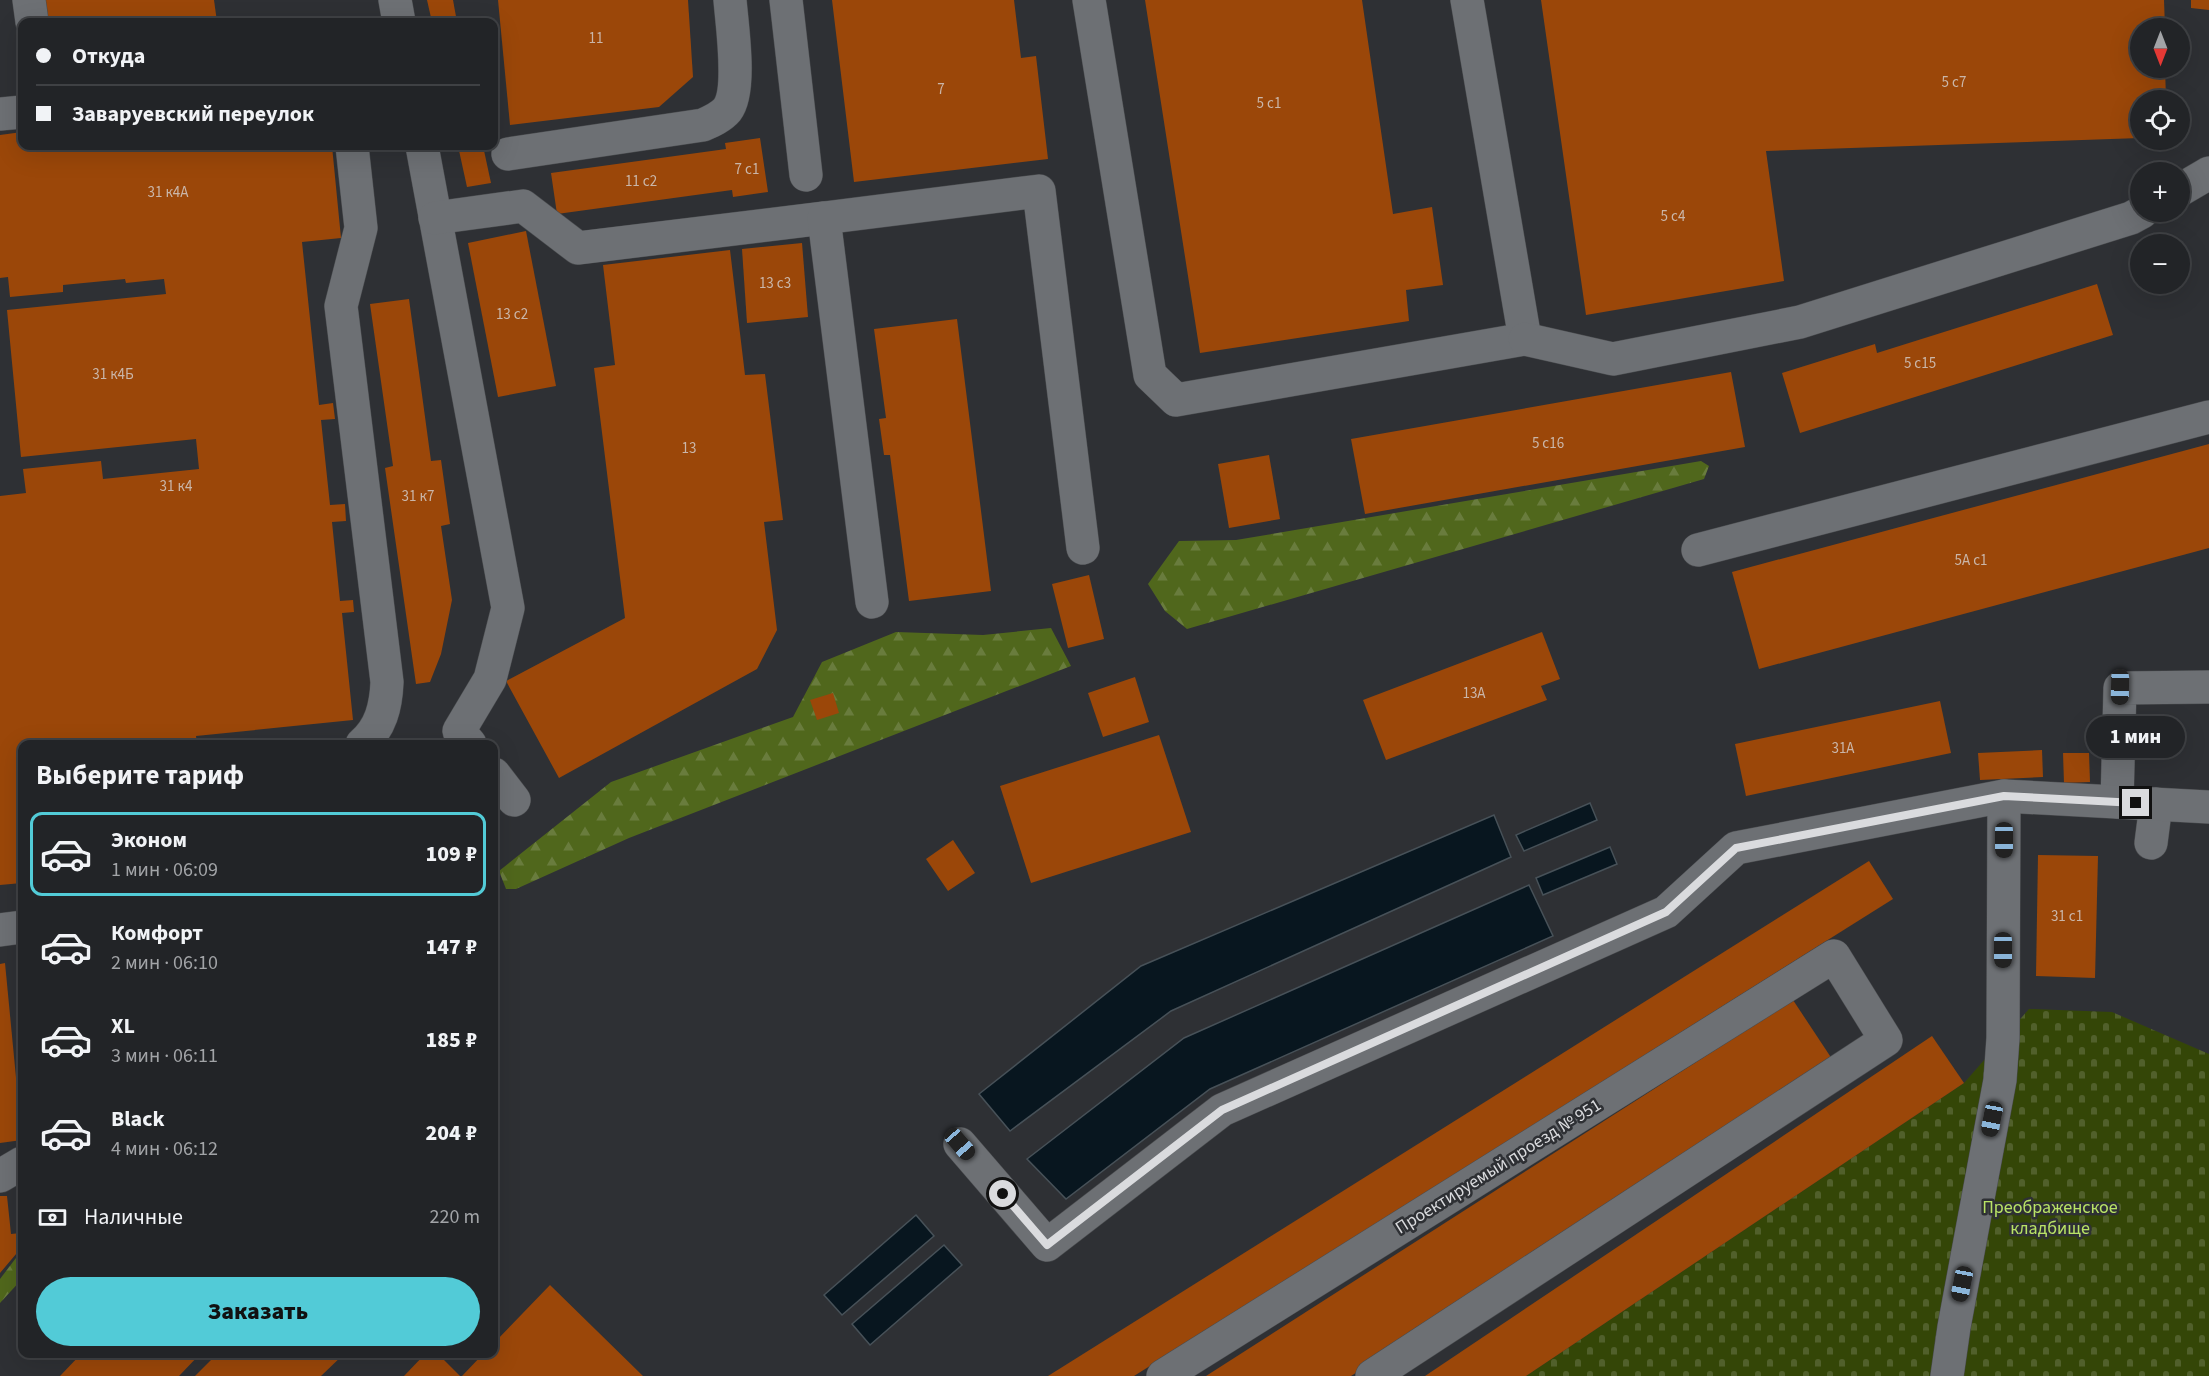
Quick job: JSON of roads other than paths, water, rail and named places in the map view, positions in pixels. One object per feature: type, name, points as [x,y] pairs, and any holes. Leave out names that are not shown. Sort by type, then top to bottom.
[{"type":"street","points":[[29,0],[31,18]]},
{"type":"street","points":[[395,0],[398,18]]},
{"type":"street","points":[[507,154],[703,125],[716,120],[727,110],[733,98],[735,83],[730,0]]},
{"type":"street","points":[[786,0],[806,175]]},
{"type":"street","points":[[1089,0],[1150,375],[1176,400],[1525,339],[1613,359],[1800,322],[2130,218]]},
{"type":"street","points":[[1467,0],[1525,339]]},
{"type":"street","points":[[0,114],[18,112]]},
{"type":"street","points":[[352,150],[361,228],[341,306],[387,682],[386,704],[378,725],[365,740]]},
{"type":"street","points":[[423,150],[507,608],[490,679],[459,731],[467,740]]},
{"type":"street","points":[[2190,184],[2209,173]]},
{"type":"street","points":[[435,218],[523,206],[578,248],[1039,191],[1083,548]]},
{"type":"street","points":[[824,218],[872,602]]},
{"type":"street","points":[[1698,550],[2209,417]]},
{"type":"street","points":[[2117,802],[2120,687],[2209,687]]},
{"type":"street","points":[[498,779],[514,800]]},
{"type":"street","points":[[1947,1376],[2000,1080],[2003,1038],[1988,800]]},
{"type":"street","points":[[960,1144],[1047,1245],[1222,1110],[1666,912],[1736,848],[1988,800],[2117,802],[2209,807]]},
{"type":"street","points":[[2151,843],[2156,804]]},
{"type":"street","points":[[0,930],[18,928]]},
{"type":"street","name":"Проектируемый проезд № 951","points":[[1163,1376],[1834,956],[1886,1040],[1372,1376]]},
{"type":"street","points":[[0,1176],[18,1166]]},
{"type":"water","points":[[1590,803],[1597,820],[1524,851],[1516,835]]},
{"type":"water","points":[[1494,815],[1511,857],[1171,1011],[1010,1131],[979,1094],[1141,966]]},
{"type":"water","points":[[1610,847],[1617,864],[1543,895],[1536,878]]},
{"type":"water","points":[[1529,885],[1553,936],[1210,1089],[1066,1199],[1027,1159],[1184,1038]]},
{"type":"water","points":[[916,1215],[934,1236],[842,1315],[824,1295]]},
{"type":"water","points":[[944,1245],[962,1265],[870,1345],[852,1324]]},
{"type":"park label","name":"Преображенское кладбище","points":[[2050,1217]]}]
